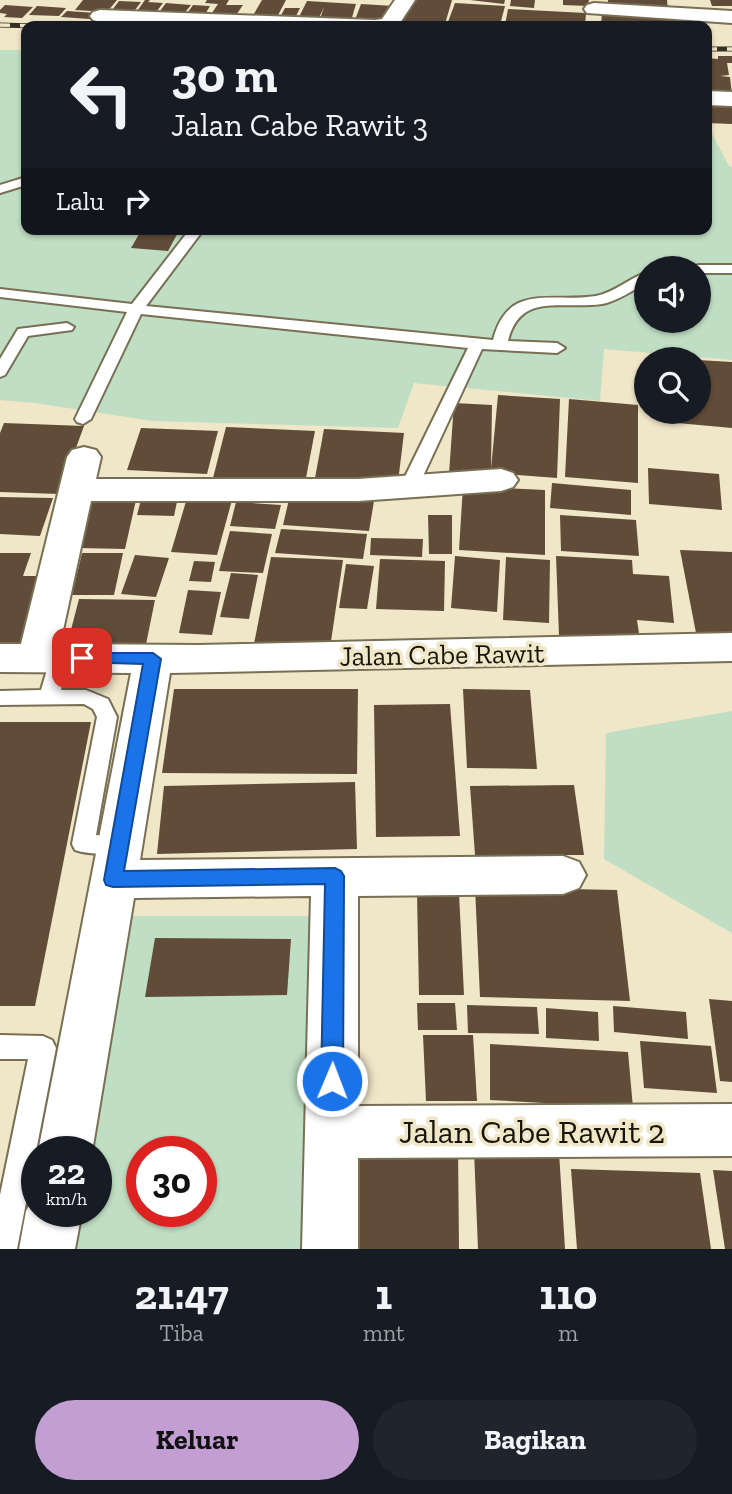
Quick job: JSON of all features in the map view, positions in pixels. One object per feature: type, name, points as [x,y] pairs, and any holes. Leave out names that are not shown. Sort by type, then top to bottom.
[{"type":"street","points":[[100,16],[235,21],[248,0]]},
{"type":"street","points":[[391,21],[405,0]]},
{"type":"street","points":[[594,12],[732,17]]},
{"type":"street","points":[[712,98],[732,99]]},
{"type":"street","points":[[32,658],[80,473],[408,489],[501,480]]},
{"type":"street","name":"Jalan Cabe Rawit","points":[[32,658],[153,659],[732,647]]},
{"type":"street","points":[[68,1136],[153,659]]},
{"type":"street","points":[[117,862],[335,876],[563,875]]},
{"type":"street","points":[[330,1249],[335,876]]},
{"type":"street","name":"Jalan Cabe Rawit 2","points":[[332,1132],[732,1130]]},
{"type":"street","points":[[47,1249],[51,1227]]},
{"type":"lane","points":[[0,189],[21,183]]},
{"type":"lane","points":[[83,419],[136,309],[158,276],[192,235]]},
{"type":"lane","points":[[711,269],[732,269]]},
{"type":"lane","points":[[499,345],[505,321],[524,304],[602,300],[634,284]]},
{"type":"lane","points":[[0,293],[477,344],[557,348]]},
{"type":"lane","points":[[0,372],[23,332],[67,327]]},
{"type":"lane","points":[[408,489],[477,344]]},
{"type":"lane","points":[[32,658],[49,697]]},
{"type":"lane","points":[[0,698],[86,697],[101,704],[107,717],[83,844],[117,862]]},
{"type":"lane","points":[[0,1047],[43,1048],[3,1249]]},
{"type":"green space","points":[[0,50],[21,50],[21,235],[712,235],[712,134],[732,167],[732,360],[711,358],[711,347],[634,347],[634,352],[604,349],[600,401],[414,383],[398,428],[153,421],[0,400]]},
{"type":"green space","points":[[732,711],[732,933],[604,859],[606,733]]},
{"type":"green space","points":[[128,916],[331,916],[326,1249],[72,1249],[76,1227],[112,1227],[112,1136],[91,1136]]},
{"type":"building","points":[[83,0],[117,0],[107,12],[75,10]]},
{"type":"building","points":[[145,0],[163,3],[154,15],[135,14]]},
{"type":"building","points":[[207,0],[229,0],[226,5],[243,5],[234,18],[210,16],[218,4],[205,3]]},
{"type":"building","points":[[262,0],[286,0],[275,21],[251,19]]},
{"type":"building","points":[[408,0],[452,0],[446,21],[400,21]]},
{"type":"building","points":[[470,0],[505,0],[504,4]]},
{"type":"building","points":[[511,0],[535,0],[534,8],[510,6]]},
{"type":"building","points":[[563,0],[589,0],[588,6],[563,5]]},
{"type":"building","points":[[608,0],[667,0],[668,10],[608,7]]},
{"type":"building","points":[[710,0],[732,0],[732,6],[712,6]]},
{"type":"building","points":[[119,1],[141,2],[132,14],[110,13]]},
{"type":"building","points":[[307,1],[356,4],[351,21],[320,19],[324,7],[318,20],[298,19]]},
{"type":"building","points":[[166,3],[191,5],[182,16],[157,15]]},
{"type":"building","points":[[455,3],[505,6],[501,21],[448,21]]},
{"type":"building","points":[[361,4],[394,6],[389,21],[355,20]]},
{"type":"building","points":[[5,5],[33,7],[22,18],[4,17],[7,14],[0,13],[0,10]]},
{"type":"building","points":[[193,5],[210,6],[204,16],[186,15]]},
{"type":"building","points":[[37,6],[66,8],[59,16],[29,15]]},
{"type":"building","points":[[285,8],[300,8],[294,20],[279,19]]},
{"type":"building","points":[[508,9],[586,13],[585,21],[506,21]]},
{"type":"building","points":[[67,11],[96,13],[90,19],[61,17]]},
{"type":"building","points":[[602,12],[682,16],[682,21],[601,21]]},
{"type":"building","points":[[718,56],[732,56],[732,63],[727,63],[729,75],[720,76],[730,77],[732,95],[712,93],[712,58],[718,59]]},
{"type":"building","points":[[712,101],[732,103],[732,124],[712,123]]},
{"type":"building","points":[[139,235],[177,235],[168,251],[131,248]]},
{"type":"building","points":[[711,361],[732,362],[732,428],[688,424],[711,424]]},
{"type":"building","points":[[498,395],[560,399],[557,478],[491,473],[449,474],[454,403],[492,405],[491,469]]},
{"type":"building","points":[[569,399],[634,405],[634,424],[638,424],[638,483],[565,477]]},
{"type":"building","points":[[4,423],[84,426],[59,494],[0,492],[0,433]]},
{"type":"building","points":[[226,427],[315,431],[305,483],[213,478]]},
{"type":"building","points":[[141,428],[218,431],[207,474],[127,470]]},
{"type":"building","points":[[324,429],[404,433],[398,482],[315,478]]},
{"type":"building","points":[[648,468],[719,474],[722,510],[649,504]]},
{"type":"building","points":[[552,483],[631,490],[631,515],[550,508]]},
{"type":"building","points":[[463,486],[545,490],[545,555],[459,550]]},
{"type":"building","points":[[290,495],[374,501],[369,531],[283,525]]},
{"type":"building","points":[[142,496],[178,497],[174,516],[137,515]]},
{"type":"building","points":[[0,497],[53,498],[40,536],[0,534]]},
{"type":"building","points":[[187,498],[232,500],[217,555],[171,552]]},
{"type":"building","points":[[92,499],[136,500],[125,549],[79,548]]},
{"type":"building","points":[[236,502],[281,505],[275,529],[230,526]]},
{"type":"building","points":[[428,515],[452,515],[452,554],[429,554]]},
{"type":"building","points":[[560,515],[636,520],[639,556],[561,551]]},
{"type":"building","points":[[281,529],[367,534],[363,559],[275,553]]},
{"type":"building","points":[[230,531],[272,534],[263,573],[219,571]]},
{"type":"building","points":[[371,538],[423,539],[422,557],[370,555]]},
{"type":"building","points":[[680,550],[732,552],[732,634],[696,633]]},
{"type":"building","points":[[0,553],[31,553],[23,576],[42,576],[23,644],[0,644]]},
{"type":"building","points":[[82,553],[123,553],[114,595],[72,595]]},
{"type":"building","points":[[135,555],[169,558],[156,597],[121,594]]},
{"type":"building","points":[[455,556],[500,560],[497,612],[451,608]]},
{"type":"building","points":[[556,556],[632,560],[633,574],[669,576],[674,623],[637,620],[640,640],[559,636]]},
{"type":"building","points":[[271,557],[343,560],[330,648],[254,644]]},
{"type":"building","points":[[506,557],[550,560],[549,623],[503,620]]},
{"type":"building","points":[[380,559],[445,561],[444,611],[376,609]]},
{"type":"building","points":[[194,561],[215,562],[211,582],[189,581]]},
{"type":"building","points":[[346,564],[374,566],[367,609],[339,608]]},
{"type":"building","points":[[231,573],[258,575],[249,619],[220,617]]},
{"type":"building","points":[[188,590],[221,592],[212,635],[179,633]]},
{"type":"building","points":[[79,599],[155,600],[144,654],[65,653]]},
{"type":"building","points":[[174,689],[358,689],[357,774],[162,773]]},
{"type":"building","points":[[463,689],[530,690],[537,769],[467,768]]},
{"type":"building","points":[[450,704],[460,836],[376,837],[374,705]]},
{"type":"building","points":[[0,722],[91,722],[35,1006],[0,1006]]},
{"type":"building","points":[[355,782],[357,849],[157,854],[164,786]]},
{"type":"building","points":[[574,785],[584,855],[475,855],[470,786]]},
{"type":"building","points":[[475,887],[617,890],[630,1001],[480,997]]},
{"type":"building","points":[[417,893],[459,893],[464,995],[419,995]]},
{"type":"building","points":[[155,938],[291,939],[287,995],[145,997]]},
{"type":"building","points":[[709,999],[732,1001],[732,1082],[720,1081]]},
{"type":"building","points":[[417,1003],[455,1003],[457,1030],[418,1030]]},
{"type":"building","points":[[467,1005],[537,1007],[539,1034],[468,1033]]},
{"type":"building","points":[[613,1006],[686,1012],[688,1039],[614,1032]]},
{"type":"building","points":[[546,1008],[598,1012],[599,1041],[546,1038]]},
{"type":"building","points":[[423,1035],[473,1035],[477,1101],[426,1101]]},
{"type":"building","points":[[640,1041],[711,1046],[717,1093],[644,1088]]},
{"type":"building","points":[[490,1044],[628,1052],[633,1108],[490,1100]]},
{"type":"building","points":[[360,1142],[458,1145],[459,1249],[359,1249]]},
{"type":"building","points":[[474,1150],[559,1152],[565,1249],[478,1249]]},
{"type":"building","points":[[571,1169],[700,1173],[711,1249],[577,1249]]},
{"type":"building","points":[[713,1170],[732,1171],[732,1249],[725,1249]]},
{"type":"railway","points":[[0,25],[21,26]]},
{"type":"railway","points":[[712,49],[732,49]]},
{"type":"route","points":[[82,658],[153,659],[113,880],[136,877],[335,876],[332,1081]]}]
